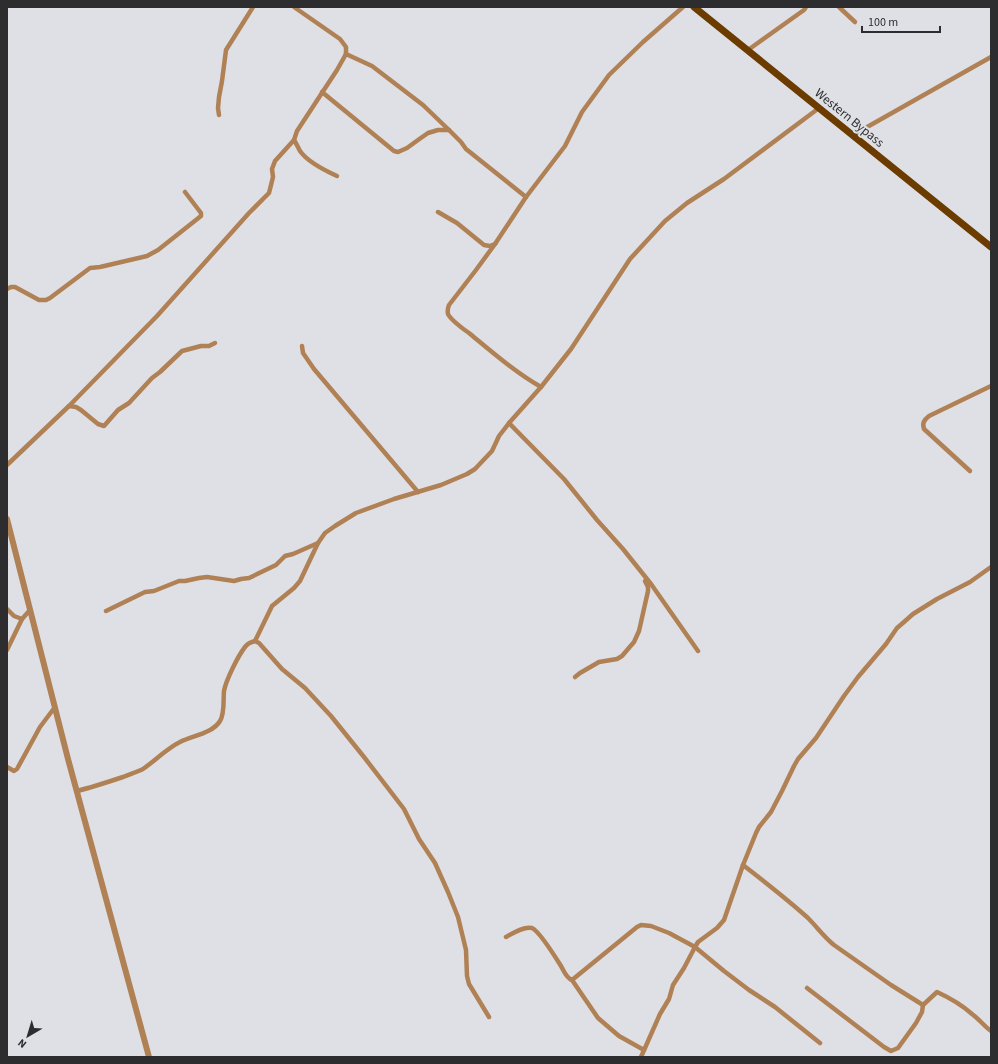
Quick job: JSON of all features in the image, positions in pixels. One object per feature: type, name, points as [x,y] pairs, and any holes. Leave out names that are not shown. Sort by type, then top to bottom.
[{"type":"main road","name":"Western Bypass","points":[[694,7],[991,247]]},
{"type":"street","points":[[219,115],[219,97],[226,50],[253,7]]},
{"type":"street","points":[[7,465],[157,316],[269,192],[273,177],[272,169],[275,161],[294,140],[297,131],[346,54],[346,48],[340,40],[294,7]]},
{"type":"street","points":[[541,387],[506,363],[463,328],[448,315],[447,308],[495,244],[526,197],[565,146],[582,112],[609,75],[643,42],[683,7]]},
{"type":"street","points":[[748,50],[804,10],[806,7]]},
{"type":"street","points":[[839,7],[855,22]]},
{"type":"street","points":[[346,54],[372,66],[424,106],[461,142],[466,149],[526,197]]},
{"type":"street","points":[[853,135],[991,57]]},
{"type":"street","points":[[322,92],[398,152],[407,148],[428,133],[438,130],[449,130]]},
{"type":"street","points":[[77,791],[104,784],[142,770],[178,743],[187,738],[208,731],[218,724],[221,721],[226,681],[245,647],[251,642],[255,641],[272,606],[294,588],[300,581],[324,533],[356,513],[441,485],[475,469],[492,451],[499,436],[571,349],[630,259],[665,221],[687,203],[724,179],[819,108]]},
{"type":"street","points":[[294,140],[300,151],[305,156],[326,171],[337,176]]},
{"type":"street","points":[[7,289],[14,287],[40,300],[46,300],[90,268],[117,264],[153,253],[201,216],[201,213],[185,192]]},
{"type":"street","points":[[438,212],[457,223],[484,245],[490,246],[495,244]]},
{"type":"street","points":[[68,406],[76,407],[98,424],[104,426],[118,410],[129,403],[152,378],[182,351],[201,346],[209,346],[215,343]]},
{"type":"street","points":[[302,346],[303,353],[314,370],[418,492]]},
{"type":"street","points":[[970,471],[924,430],[923,424],[929,416],[991,386]]},
{"type":"street","points":[[509,424],[564,479],[638,567],[698,651]]},
{"type":"street","points":[[7,519],[77,791],[149,1057]]},
{"type":"street","points":[[106,611],[146,592],[154,591],[179,581],[203,578],[234,581],[249,578],[276,565],[285,556],[318,543]]},
{"type":"street","points":[[576,677],[599,662],[617,659],[622,656],[637,639],[648,591],[648,587],[638,567]]},
{"type":"street","points":[[641,1057],[660,1014],[669,999],[673,985],[698,942],[723,923],[756,833],[771,812],[798,759],[816,738],[844,696],[897,628],[913,614],[937,599],[970,582],[991,568]]},
{"type":"street","points":[[7,610],[14,616],[22,619]]},
{"type":"street","points":[[7,650],[22,619],[30,610]]},
{"type":"street","points":[[255,641],[259,643],[282,669],[305,688],[322,706],[348,736],[404,809],[419,838],[435,863],[448,892],[458,917],[466,950],[467,976],[469,984],[489,1017]]},
{"type":"street","points":[[7,767],[14,771],[17,769],[40,727],[55,707]]},
{"type":"street","points":[[743,865],[808,918],[834,945],[886,982],[923,1005]]},
{"type":"street","points":[[572,980],[630,932],[641,925],[650,926],[695,947],[724,971],[775,1007],[820,1043]]},
{"type":"street","points":[[506,937],[520,930],[531,928],[536,931],[568,978],[572,980],[598,1018],[619,1036],[644,1050]]},
{"type":"street","points":[[807,988],[884,1048],[891,1051],[898,1048],[916,1023],[922,1012],[923,1005],[937,992],[953,1000],[969,1011],[991,1031]]}]
